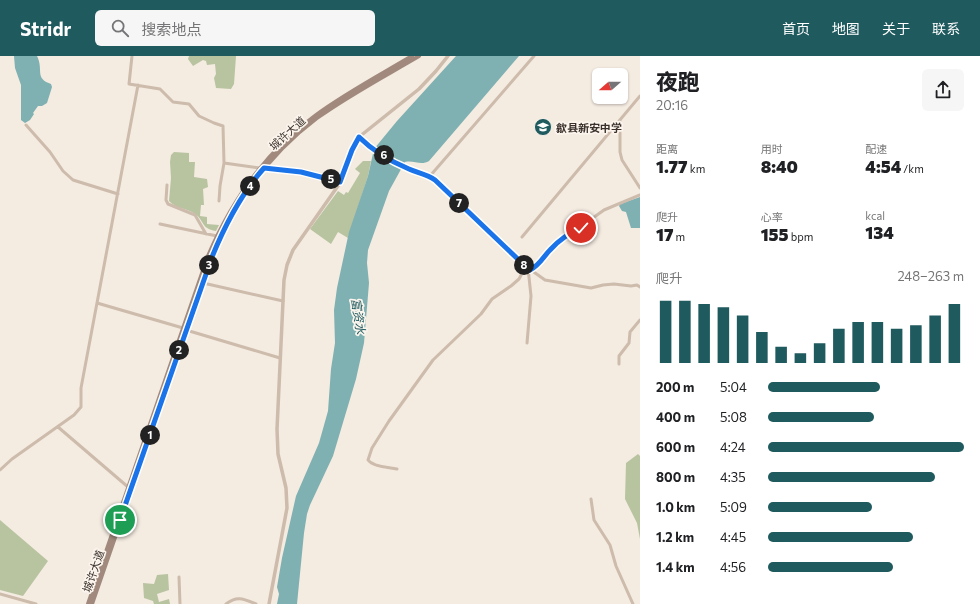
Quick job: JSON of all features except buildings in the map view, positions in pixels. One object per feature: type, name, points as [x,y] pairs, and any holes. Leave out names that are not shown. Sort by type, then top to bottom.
[{"type":"main road","name":"城许大道","points":[[92,604],[185,329],[208,256],[238,197],[283,142],[316,115],[412,56]]},
{"type":"main road","name":"城许大道","points":[[88,604],[185,329],[214,251],[230,217],[262,168],[290,141],[318,118],[419,56]]},
{"type":"street","points":[[132,56],[128,83],[160,89],[173,102],[189,104],[199,116],[214,124],[223,126],[224,163],[219,201]]},
{"type":"street","points":[[269,604],[287,508],[286,488],[278,459],[277,439],[283,301],[285,275],[291,256],[340,182],[352,150],[359,137],[419,89],[448,56]]},
{"type":"street","points":[[430,176],[534,56]]},
{"type":"street","points":[[0,470],[12,459],[74,415],[81,407],[81,388],[138,85]]},
{"type":"street","points":[[522,237],[640,96]]},
{"type":"street","points":[[620,120],[620,152],[622,160],[640,188]]},
{"type":"street","points":[[26,125],[50,152],[63,171],[73,180],[118,194]]},
{"type":"street","points":[[359,137],[373,148],[404,167],[430,176],[441,184],[528,268],[545,280],[591,288],[614,284],[631,286],[637,285],[640,287]]},
{"type":"street","points":[[224,163],[301,172],[340,182]]},
{"type":"street","points":[[167,185],[166,200],[168,204],[194,215],[206,234]]},
{"type":"street","points":[[397,469],[370,463],[368,460],[372,448],[389,421],[433,360],[481,314],[492,299],[511,286],[528,268],[538,266],[550,249],[563,237],[583,227],[604,210],[640,195]]},
{"type":"street","points":[[160,224],[217,236]]},
{"type":"street","points":[[527,343],[531,296],[528,268]]},
{"type":"street","points":[[202,283],[283,301]]},
{"type":"street","points":[[97,303],[280,358]]},
{"type":"street","points":[[618,364],[619,356],[629,343],[630,332],[640,320]]},
{"type":"street","points":[[58,427],[128,487]]},
{"type":"street","points":[[590,499],[596,524],[610,545],[616,566],[633,604]]},
{"type":"street","points":[[179,577],[180,604]]},
{"type":"street","points":[[0,594],[23,602],[36,604]]},
{"type":"street","points":[[226,604],[232,599],[242,599],[256,604]]},
{"type":"green space","points":[[189,56],[236,56],[234,84],[231,89],[216,88],[214,78],[216,74],[215,64],[207,65],[206,61],[203,60],[193,66],[188,59]]},
{"type":"green space","points":[[174,152],[189,153],[189,162],[195,162],[194,177],[207,179],[208,187],[203,189],[204,205],[201,205],[200,216],[207,217],[207,224],[219,225],[216,231],[207,228],[195,214],[175,206],[169,201],[171,178],[170,162],[171,155]]},
{"type":"green space","points":[[363,161],[371,161],[368,176],[348,238],[338,232],[331,244],[310,229],[338,191],[344,195],[346,192],[348,193],[360,173],[355,169]]},
{"type":"green space","points":[[638,454],[640,456],[640,539],[637,523],[625,499],[626,463]]},
{"type":"green space","points":[[0,520],[48,561],[23,596],[0,590]]},
{"type":"green space","points":[[168,574],[169,590],[157,594],[159,602],[169,599],[170,604],[154,604],[153,601],[144,598],[143,583],[154,584],[157,575]]},
{"type":"water","points":[[14,56],[37,56],[41,76],[46,82],[51,84],[52,87],[47,103],[42,106],[38,106],[30,120],[25,123],[21,120],[21,85],[15,68]]},
{"type":"water","name":"富资水","points":[[456,56],[519,56],[429,161],[423,163],[405,162],[389,191],[368,250],[367,263],[369,283],[364,343],[356,379],[333,456],[307,514],[297,604],[277,604],[279,594],[277,587],[282,558],[296,496],[319,443],[328,411],[331,369],[335,343],[334,310],[337,288],[349,232],[368,176],[374,149],[397,121]]},
{"type":"water","points":[[640,197],[640,228],[631,228],[626,212],[622,211],[619,206],[620,204]]},
{"type":"place","name":"歙县新安中学","points":[[543,127]]},
{"type":"route","points":[[120,520],[212,257],[221,235],[235,208],[253,181],[264,168],[301,172],[340,182],[352,150],[359,137],[364,142],[404,167],[430,176],[530,270],[538,266],[550,249],[563,237],[581,228]]}]
